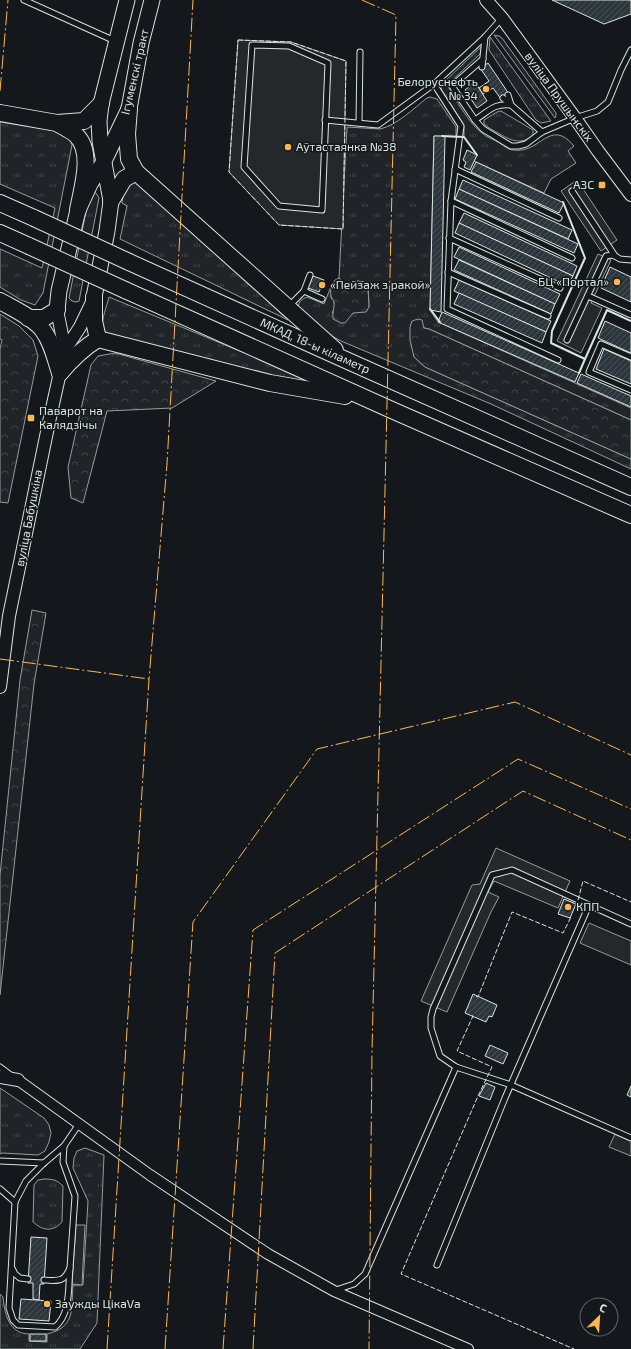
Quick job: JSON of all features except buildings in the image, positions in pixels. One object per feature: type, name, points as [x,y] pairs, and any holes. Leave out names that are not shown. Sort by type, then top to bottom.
[{"type":"highway","points":[[0,113],[57,123],[84,121],[101,104]]},
{"type":"highway","points":[[129,109],[129,159],[136,172],[286,308],[348,361]]},
{"type":"highway","points":[[57,123],[76,134],[84,145],[86,164],[78,210]]},
{"type":"highway","points":[[111,201],[124,179],[136,172]]},
{"type":"highway","name":"МКАД, 18-ы кіламетр","points":[[0,203],[348,361],[631,487]]},
{"type":"highway","points":[[0,233],[394,411],[631,515]]},
{"type":"highway","points":[[94,297],[94,321],[98,339]]},
{"type":"highway","points":[[0,301],[28,318],[42,329],[53,349],[60,373]]},
{"type":"highway","points":[[28,318],[44,318],[57,310]]},
{"type":"highway","points":[[60,373],[71,360],[88,345],[98,339],[270,383],[342,395],[394,411]]},
{"type":"main road","name":"Ігуменскі тракт","points":[[94,297],[107,231],[111,201],[103,163],[99,121],[101,104],[127,0]]},
{"type":"main road","name":"Ігуменскі тракт","points":[[57,310],[59,291],[78,210],[129,109],[141,43],[152,0]]},
{"type":"street","name":"вуліца Прушынскіх","points":[[486,0],[502,18],[631,195]]},
{"type":"street","name":"вуліца Бабушкіна","points":[[0,687],[10,616],[65,350],[80,327],[94,297]]},
{"type":"street","name":"вуліца Бабушкіна","points":[[57,310],[65,350]]},
{"type":"street","points":[[0,1077],[18,1080],[150,1174],[268,1254],[334,1291],[468,1349]]},
{"type":"lane","points":[[24,0],[116,42]]},
{"type":"lane","points":[[325,120],[378,125],[434,84],[485,37],[502,18]]},
{"type":"lane","points":[[485,37],[484,64],[452,86],[475,120],[483,129],[511,146],[526,144],[542,132],[575,118],[597,111],[608,102],[631,50]]},
{"type":"lane","points":[[252,45],[289,46],[328,63],[325,120],[322,210],[279,206],[244,167],[252,45]]},
{"type":"lane","points":[[359,123],[360,52]]},
{"type":"lane","points":[[434,84],[461,126],[451,201],[447,309],[558,360]]},
{"type":"lane","points":[[508,95],[512,105]]},
{"type":"lane","points":[[503,98],[542,132]]},
{"type":"lane","points":[[475,120],[497,105],[512,105]]},
{"type":"lane","points":[[455,169],[559,218]]},
{"type":"lane","points":[[572,191],[615,256]]},
{"type":"lane","points":[[451,201],[572,258]]},
{"type":"lane","points":[[450,238],[560,288]]},
{"type":"lane","points":[[567,340],[606,256],[611,255],[620,259],[631,260]]},
{"type":"lane","points":[[448,272],[548,316]]},
{"type":"lane","points":[[286,308],[304,291],[310,275]]},
{"type":"lane","points":[[304,291],[322,299]]},
{"type":"lane","points":[[588,296],[631,315]]},
{"type":"lane","points":[[631,357],[601,344],[589,372],[631,390]]},
{"type":"lane","points":[[631,924],[512,870],[492,875],[433,1009],[431,1017],[432,1028],[440,1056],[456,1067],[511,1086],[631,1138]]},
{"type":"lane","points":[[437,1265],[511,1086],[589,905]]},
{"type":"lane","points":[[0,1066],[18,1080]]},
{"type":"lane","points":[[334,1291],[354,1284],[365,1274],[456,1067]]},
{"type":"lane","points":[[64,1146],[63,1162],[75,1196],[70,1268],[65,1310],[60,1323],[55,1327],[18,1325],[13,1320],[9,1308],[15,1202],[26,1181],[64,1146],[79,1124]]},
{"type":"lane","points":[[0,1161],[44,1163]]},
{"type":"lane","points":[[0,1189],[15,1202]]},
{"type":"lane","points":[[11,1265],[15,1274],[20,1278],[28,1279]]},
{"type":"lane","points":[[44,1280],[59,1281],[66,1276],[70,1268]]},
{"type":"green space","points":[[494,35],[502,38],[556,113],[555,118]]},
{"type":"green space","points":[[490,37],[551,121],[541,123],[536,120],[489,50]]},
{"type":"green space","points":[[482,46],[480,54],[447,85],[463,111],[477,129],[485,136],[512,150],[523,150],[551,136],[558,135],[566,138],[574,146],[568,151],[576,163],[551,179],[544,193],[474,161],[477,155],[464,137],[464,126],[441,89],[442,84]]},
{"type":"green space","points":[[430,97],[437,99],[456,127],[456,137],[434,136],[430,310],[438,322],[631,408],[631,420],[424,328],[422,324],[414,357],[425,367],[631,459],[631,469],[491,404],[341,341],[330,335],[298,307],[301,300],[307,297],[324,304],[332,284],[331,298],[334,301],[335,307],[332,313],[348,318],[353,313],[369,307],[368,286],[364,282],[357,281],[345,284],[339,278],[347,127],[380,129],[386,127],[399,120]]},
{"type":"green space","points":[[501,111],[533,130],[533,135],[520,141],[511,140],[484,124],[484,120]]},
{"type":"green space","points":[[0,121],[61,132],[71,139],[72,145],[43,293],[35,305],[21,300],[0,287],[0,249],[42,268],[55,208],[0,184]]},
{"type":"green space","points":[[128,181],[140,183],[288,320],[120,239],[127,206],[122,203],[125,185]]},
{"type":"green space","points":[[92,193],[96,193],[99,198],[79,301],[76,302],[69,298],[89,196]]},
{"type":"green space","points":[[339,278],[345,284],[357,281],[364,282],[368,286],[369,307],[366,312],[353,313],[345,323],[341,323],[333,319],[334,301],[331,296],[331,291],[335,280]]},
{"type":"green space","points":[[109,297],[322,385],[252,372],[110,335],[103,328],[103,317]]},
{"type":"green space","points":[[0,314],[19,326],[33,340],[38,356],[8,503],[0,502],[0,349],[2,340],[0,339]]},
{"type":"green space","points":[[418,319],[422,320],[424,328],[631,420],[631,459],[425,367],[414,357],[410,340],[410,327],[412,321]]},
{"type":"green space","points":[[115,353],[216,381],[172,408],[107,411],[83,503],[71,498],[68,467],[91,365],[98,356]]},
{"type":"green space","points":[[32,610],[46,613],[34,684],[0,995],[0,875],[20,680]]},
{"type":"green space","points":[[0,1088],[44,1118],[49,1125],[51,1133],[45,1151],[38,1155],[0,1154]]},
{"type":"green space","points":[[85,1148],[104,1155],[97,1323],[80,1349],[0,1349],[0,1294],[3,1297],[5,1312],[12,1326],[19,1332],[29,1334],[29,1341],[47,1342],[47,1334],[63,1327],[70,1316],[72,1309],[73,1285],[83,1285],[88,1201],[73,1168],[74,1158],[77,1151]]},
{"type":"green space","points":[[38,1180],[55,1180],[63,1186],[62,1222],[52,1229],[44,1229],[33,1222],[34,1185]]},
{"type":"shaded area","name":"Аўтастаянка №38","points":[[238,40],[291,42],[346,61],[343,229],[279,225],[229,172]]},
{"type":"shaded area","points":[[577,180],[617,240],[601,251],[561,191]]},
{"type":"shaded area","points":[[598,254],[611,260],[591,303],[602,308],[581,353],[557,341]]},
{"type":"shaded area","points":[[496,848],[570,881],[558,908],[494,881],[488,892],[499,897],[447,1012],[421,1001],[472,885],[480,884]]},
{"type":"shaded area","points":[[589,923],[631,941],[631,965],[580,943]]},
{"type":"shaded area","points":[[615,1134],[631,1141],[631,1156],[609,1147]]},
{"type":"shaded area","points":[[76,1225],[85,1225],[82,1285],[72,1284]]},
{"type":"fence","points":[[238,40],[291,42],[346,61],[343,229],[279,225],[229,172],[238,40]]},
{"type":"fence","points":[[578,900],[583,881],[631,902]]},
{"type":"fence","points":[[476,996],[478,997],[512,912],[563,933],[571,917]]},
{"type":"fence","points":[[472,1016],[457,1051],[492,1067],[401,1274],[574,1349]]},
{"type":"wall","points":[[442,136],[464,137],[477,155]]},
{"type":"wall","points":[[563,202],[585,258],[552,331],[551,343],[585,359],[607,310],[631,321]]},
{"type":"wall","points":[[430,309],[440,322]]},
{"type":"wall","points":[[579,373],[585,359]]},
{"type":"power","points":[[0,91],[8,0]]},
{"type":"power","points":[[107,1349],[149,679],[167,464],[193,0]]},
{"type":"power","points":[[362,0],[396,15],[372,1052],[369,1349]]},
{"type":"power","points":[[0,659],[149,679]]},
{"type":"power","points":[[165,1349],[193,922],[317,749],[515,702],[631,755]]},
{"type":"power","points":[[223,1349],[253,930],[518,759],[631,809]]},
{"type":"power","points":[[253,1349],[275,953],[523,791],[631,840]]},
{"type":"place","name":"Белоруснефть № 34","points":[[486,89]]},
{"type":"place","name":"Аўтастаянка №38","points":[[288,147]]},
{"type":"place","name":"АЗС","points":[[602,185]]},
{"type":"place","name":"БЦ «Портал»","points":[[617,282]]},
{"type":"place","name":"«Пейзаж з ракой»","points":[[322,285]]},
{"type":"place","name":"Паварот на Калядзічы","points":[[31,418]]},
{"type":"place","name":"КПП","points":[[568,907]]},
{"type":"place","name":"Заужды ЦікаVа","points":[[47,1304]]}]
